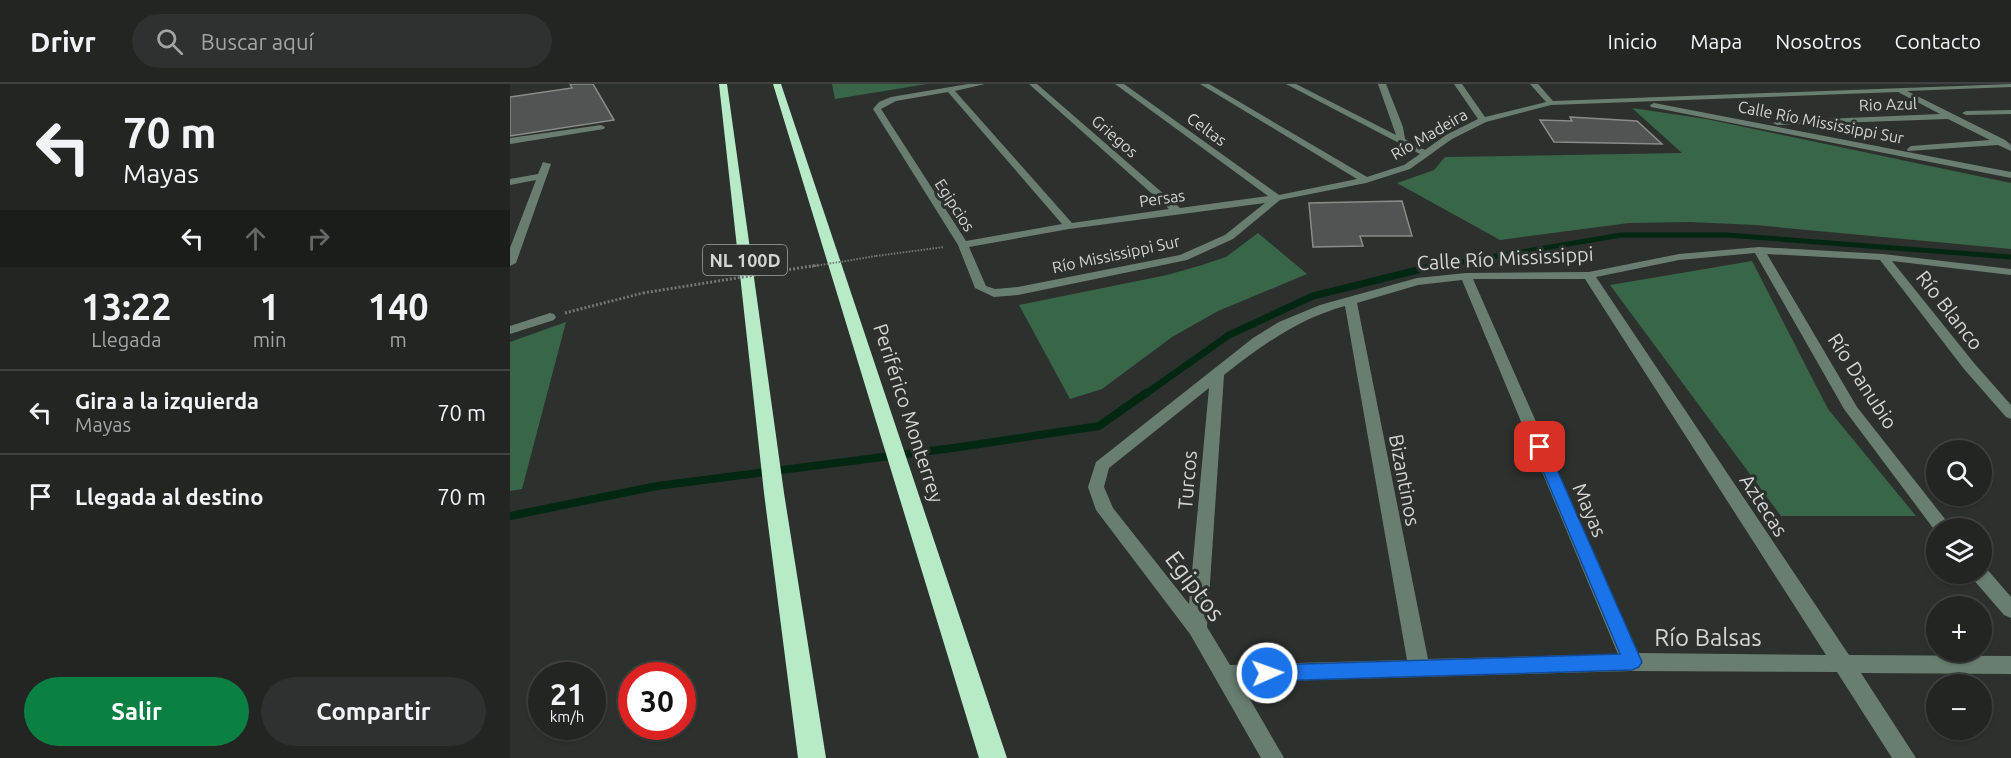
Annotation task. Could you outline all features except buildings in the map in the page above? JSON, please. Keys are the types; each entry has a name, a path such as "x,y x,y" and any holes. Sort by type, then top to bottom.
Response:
{"highway":[{"name":"NL 100D","path":"723,84 774,493 812,758"},
{"name":"Periférico Monterrey","path":"777,84 993,758"}],"street":[{"path":"950,89 981,84"},
{"name":"Griegos","path":"1033,84 1177,210"},
{"name":"Celtas","path":"1119,84 1277,198"},
{"path":"1204,84 1366,180"},
{"path":"1290,84 1427,154"},
{"path":"1308,84 1310,94"},
{"path":"1382,84 1399,127 1401,141"},
{"path":"1458,84 1483,120"},
{"path":"1534,84 1551,104"},
{"path":"1893,85 1912,89 1984,123"},
{"path":"1893,85 2011,148"},
{"name":"Río Madeira","path":"1366,180 1407,167 1449,137 1483,120 1551,104 1893,85"},
{"path":"1912,89 2011,85"},
{"path":"950,89 1069,226"},
{"name":"Egipcios","path":"950,89 894,99 877,109 963,245 981,288 994,292 1018,291"},
{"name":"Calle Río Mississippi Sur","path":"1624,100 2011,175"},
{"path":"1966,113 2011,112"},
{"name":"Rio Azul","path":"1754,124 1953,116"},
{"path":"510,141 601,127"},
{"path":"2002,132 2011,137"},
{"path":"1890,151 2002,142"},
{"path":"510,263 546,164"},
{"path":"510,182 541,176"},
{"name":"Persas","path":"963,245 1069,226 1277,198 1366,180"},
{"name":"Río Mississippi Sur","path":"1018,291 1183,258 1229,237 1277,198"},
{"name":"Calle Río Mississippi","path":"1121,451 1217,372 1258,341 1284,325 1350,299 1406,284 1466,276 1589,275 1679,257 1759,250 1883,257 2011,272"},
{"name":"Río Danubio","path":"1759,250 1851,409 1935,518"},
{"name":"Río Blanco","path":"1883,257 2011,414"},
{"name":"Aztecas","path":"1589,275 1905,758"},
{"name":"Mayas","path":"1466,276 1632,662"},
{"name":"Bizantinos","path":"1350,299 1419,668"},
{"path":"510,330 550,317"},
{"name":"Turcos","path":"1197,628 1217,372"},
{"name":"Egiptos","path":"1121,451 1102,466 1096,487 1099,499 1105,510 1197,628 1273,758"},
{"path":"1988,584 2011,610"},
{"name":"Río Balsas","path":"1224,674 1632,662 2011,665"}],"path":[{"path":"550,317 643,293 876,256 963,245"}],"green space":[{"path":"832,84 927,84 835,99"},
{"path":"1632,108 1706,119 2011,183 2011,249 1755,225 1691,222 1629,223 1500,240 1397,183 1434,170 1445,157 1682,153"},
{"path":"1258,233 1307,274 1218,311 1172,337 1102,389 1070,399 1019,305 1167,275 1202,265 1226,257"},
{"path":"1752,261 1828,409 1916,516 1781,516 1610,285"},
{"path":"566,322 522,489 510,491 510,342"}],"waterway":[{"path":"1432,267 1621,235 1727,235 2011,257"},
{"path":"1144,395 1229,335 1313,296 1438,265"},
{"path":"510,516 657,486 953,448 1099,426 1146,393"}],"route":[{"path":"1267,673 1632,662 1540,447"}]}
